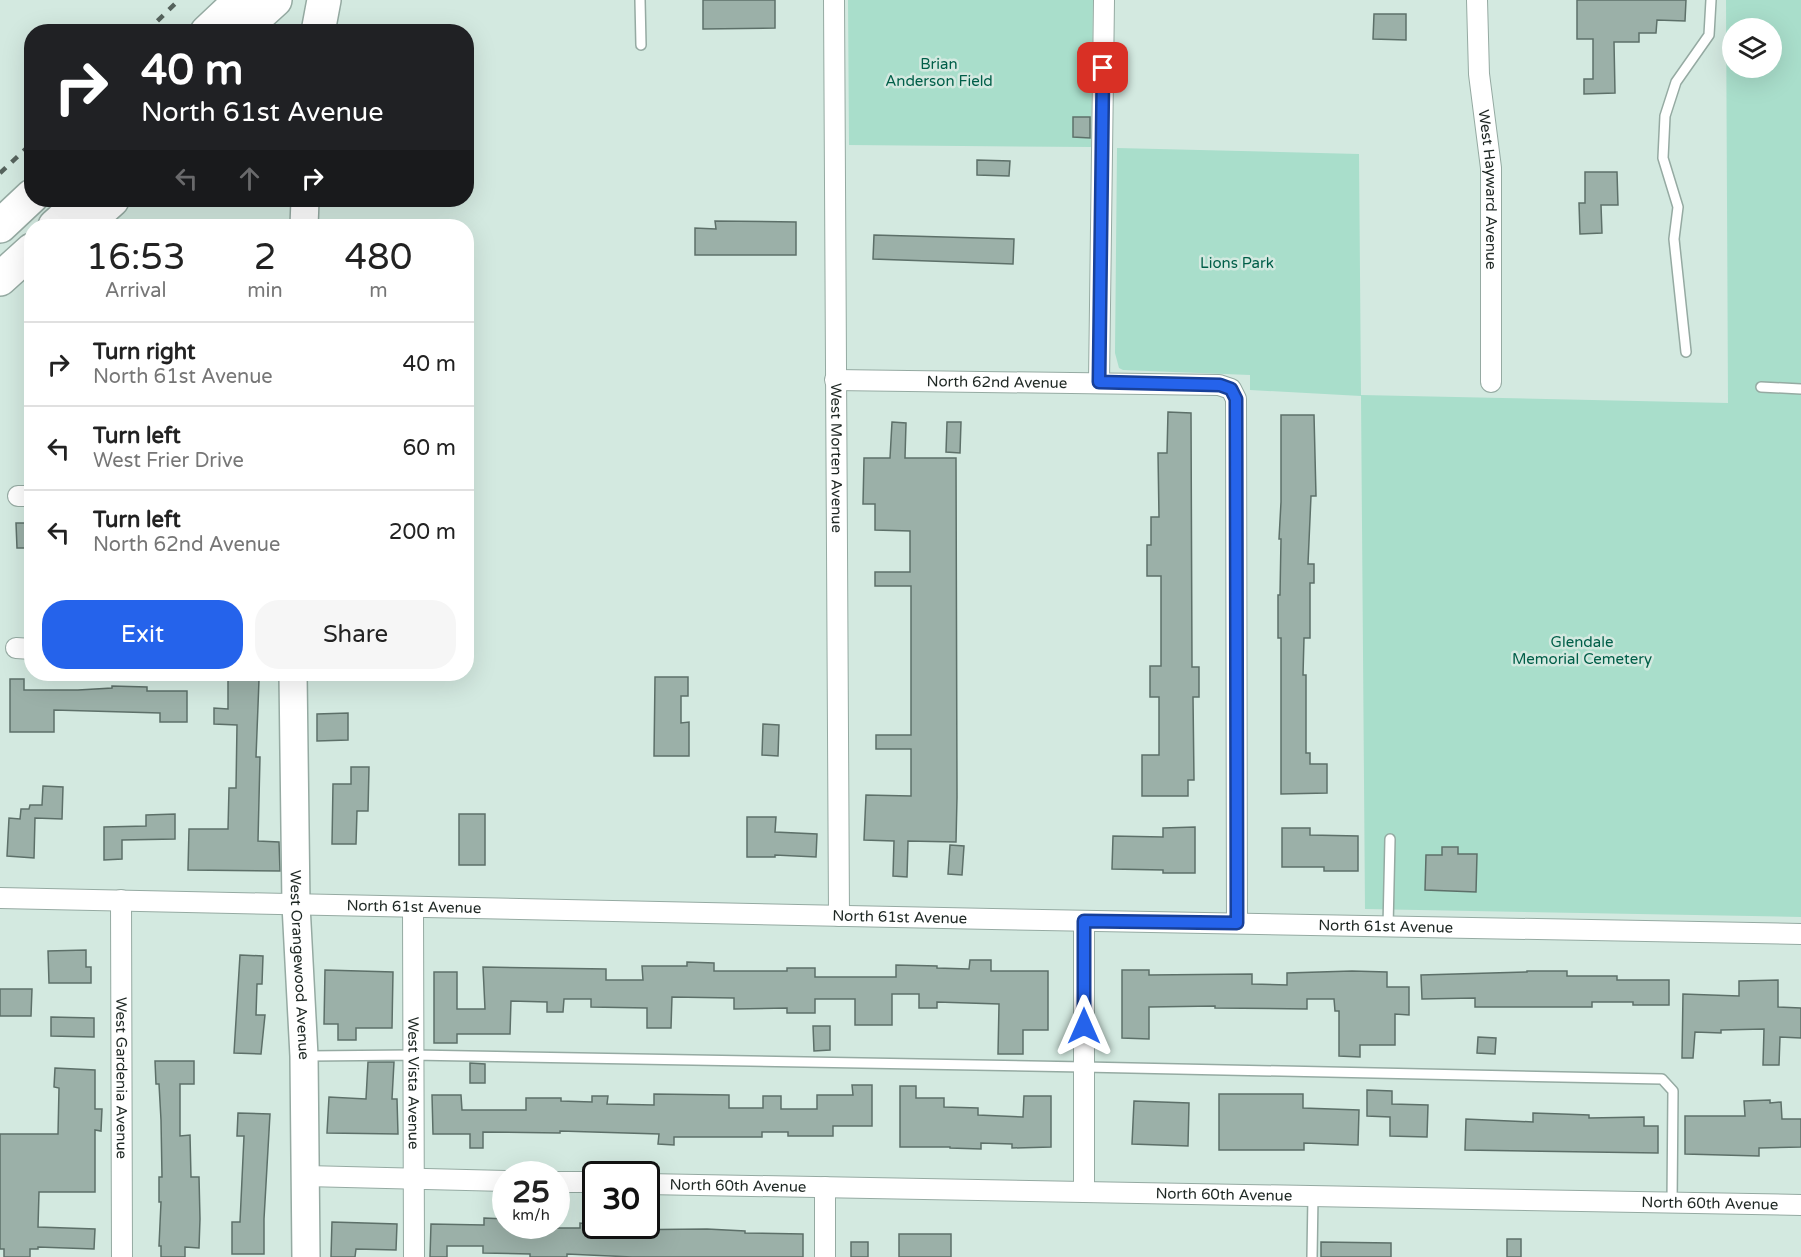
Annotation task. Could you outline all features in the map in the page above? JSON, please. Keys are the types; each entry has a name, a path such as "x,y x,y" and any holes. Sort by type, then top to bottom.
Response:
{"highway":[{"path":"216,24 241,0"},
{"path":"249,24 275,0"},
{"path":"270,24 295,0"},
{"path":"320,24 324,0"},
{"path":"0,226 24,204"},
{"path":"64,219 76,207"},
{"path":"91,219 104,207"},
{"path":"0,279 24,257"}],"street":[{"name":"West Morten Avenue","path":"834,0 839,916"},
{"path":"1099,382 1104,0"},
{"name":"West Hayward Avenue","path":"1477,0 1479,74 1491,168 1491,381"},
{"name":"North 62nd Avenue","path":"835,380 1099,382 1220,385 1231,389 1236,399 1237,923"},
{"name":"West Orangewood Avenue","path":"293,681 296,905 304,1056 306,1257"},
{"name":"North 61st Avenue","path":"0,898 1801,934"},
{"name":"West Gardenia Avenue","path":"121,900 122,1257"},
{"name":"West Vista Avenue","path":"413,907 414,1257"},
{"path":"1084,921 1084,1192"},
{"path":"306,1176 492,1181"},
{"name":"North 60th Avenue","path":"660,1184 825,1187 982,1196 1084,1192 1801,1205"},
{"path":"825,1187 825,1257"}],"lane":[{"path":"640,0 641,45"},
{"path":"1686,352 1674,239 1678,207 1663,158 1665,116 1676,82 1709,35 1711,0"},
{"path":"1761,387 1801,389"},
{"path":"1388,927 1390,839"},
{"path":"304,1056 413,1055 1662,1079 1673,1091 1672,1203"},
{"path":"1312,1257 1313,1196"}],"green space":[{"name":"Brian Anderson Field","path":"848,0 1093,0 1091,147 849,145"},
{"name":"Glendale Memorial Cemetery","path":"1726,0 1801,0 1801,917 1365,909 1361,396 1250,390 1250,375 1119,368 1115,353 1117,148 1359,154 1361,395 1728,403 1726,78 1782,78 1782,18 1726,18"}],"building":[{"path":"703,0 775,0 775,28 703,29"},
{"path":"1577,0 1686,0 1685,21 1657,20 1656,33 1639,33 1639,42 1614,42 1615,93 1584,94 1584,79 1593,79 1593,39 1577,39"},
{"path":"1374,14 1406,14 1406,40 1373,39"},
{"path":"1073,117 1090,117 1090,138 1073,137"},
{"path":"977,160 1010,161 1009,176 977,175"},
{"path":"1585,172 1617,172 1618,205 1601,205 1602,233 1580,234 1579,203 1585,203"},
{"path":"715,221 796,222 796,255 695,255 695,228 716,229"},
{"path":"874,235 1014,239 1013,264 873,259"},
{"path":"1168,412 1191,413 1192,667 1199,667 1199,697 1193,697 1194,780 1188,780 1188,796 1142,796 1142,755 1159,755 1159,697 1150,697 1150,666 1161,666 1161,576 1147,576 1147,545 1151,545 1151,517 1159,517 1158,453 1167,453"},
{"path":"1281,415 1314,415 1316,496 1311,496 1308,564 1314,564 1314,583 1310,583 1310,638 1304,638 1303,675 1306,675 1306,753 1310,753 1310,764 1327,764 1327,793 1281,794 1281,638 1278,638 1278,595 1280,595 1281,539 1279,539"},
{"path":"892,422 906,423 905,458 956,458 956,842 908,841 907,877 893,876 894,841 864,840 866,795 911,796 911,749 876,749 876,735 911,735 911,586 875,586 875,572 910,572 910,531 875,530 875,504 863,504 864,458 890,458"},
{"path":"947,422 961,422 960,453 946,452"},
{"path":"16,523 24,523 24,548 17,548"},
{"path":"655,677 688,677 688,696 681,696 681,723 689,722 689,756 654,756"},
{"path":"10,679 24,679 24,690 78,690 112,688 112,686 147,687 147,691 187,691 187,722 160,722 160,713 54,710 54,732 10,732"},
{"path":"228,681 259,681 256,757 260,757 258,841 279,842 280,871 188,870 189,829 228,829 229,788 236,788 237,725 214,724 214,708 228,709"},
{"path":"348,713 348,740 317,741 317,714"},
{"path":"763,724 779,725 778,756 762,755"},
{"path":"351,767 369,767 368,811 357,811 356,844 332,844 333,784 351,784"},
{"path":"43,786 63,787 62,819 35,818 34,858 7,856 9,818 20,819 21,809 29,809 30,805 42,805"},
{"path":"175,814 175,839 122,840 122,859 104,860 104,827 146,826 146,815"},
{"path":"459,814 485,814 485,865 459,865"},
{"path":"747,817 776,817 775,832 817,834 816,857 775,855 775,857 747,857"},
{"path":"1195,827 1195,873 1112,869 1113,836 1163,837 1163,828"},
{"path":"1282,828 1310,828 1310,835 1358,836 1358,871 1324,871 1324,867 1282,867"},
{"path":"950,845 964,846 962,875 948,874"},
{"path":"1442,847 1458,847 1458,854 1477,854 1476,892 1425,890 1426,855 1442,855"},
{"path":"86,950 86,967 91,967 91,983 49,983 48,951"},
{"path":"240,955 263,956 262,984 257,984 256,1015 265,1015 261,1054 234,1053"},
{"path":"970,960 991,960 991,971 1048,971 1048,1030 1023,1030 1023,1054 998,1054 999,1004 937,1002 937,1008 919,1008 919,994 892,994 892,1025 855,1025 855,999 815,999 815,1013 787,1013 787,1008 734,1009 734,998 672,997 671,1028 647,1028 647,1008 591,1007 591,999 564,999 563,1012 547,1012 547,1002 511,1001 510,1034 457,1034 457,1043 434,1043 434,972 457,972 457,1009 485,1009 483,967 606,969 606,980 643,980 642,966 687,966 687,962 714,963 714,971 787,971 787,968 815,968 815,977 896,977 896,965 969,969"},
{"path":"325,970 393,972 392,1028 356,1028 356,1040 338,1040 338,1024 324,1024"},
{"path":"1122,970 1149,970 1149,975 1252,974 1252,984 1287,985 1287,973 1387,972 1387,987 1409,987 1409,1015 1395,1014 1395,1045 1360,1045 1360,1057 1339,1056 1339,1011 1335,1011 1334,999 1307,999 1307,1009 1215,1008 1215,1006 1149,1007 1149,1039 1122,1038"},
{"path":"1567,971 1567,976 1617,976 1617,980 1669,980 1669,1005 1592,1002 1592,1007 1475,1007 1475,998 1422,999 1421,975"},
{"path":"1778,980 1778,1007 1801,1008 1801,1038 1780,1037 1779,1065 1763,1065 1764,1029 1721,1030 1721,1033 1695,1032 1693,1058 1682,1058 1683,994 1739,996 1739,981"},
{"path":"0,989 32,989 31,1016 0,1016"},
{"path":"51,1017 94,1018 94,1037 51,1036"},
{"path":"813,1026 830,1026 830,1050 814,1051"},
{"path":"1478,1037 1496,1038 1495,1054 1477,1053"},
{"path":"155,1061 194,1061 194,1084 180,1084 180,1136 190,1135 191,1177 199,1177 199,1248 185,1247 185,1257 161,1257 161,1246 159,1246 161,1202 159,1202 159,1177 162,1177 161,1120"},
{"path":"368,1062 394,1062 392,1099 397,1099 398,1134 327,1133 329,1097 366,1099"},
{"path":"470,1063 485,1064 485,1083 470,1083"},
{"path":"55,1068 95,1070 95,1109 102,1109 101,1131 95,1130 95,1192 39,1192 38,1227 95,1229 94,1249 38,1247 38,1249 30,1249 30,1257 4,1257 4,1249 0,1249 0,1134 58,1134 59,1088 54,1087"},
{"path":"852,1085 872,1085 872,1126 833,1126 833,1136 788,1136 788,1132 762,1132 762,1137 674,1137 674,1145 658,1144 659,1134 560,1131 560,1133 483,1132 483,1148 470,1148 470,1134 433,1134 432,1095 461,1095 462,1110 526,1110 526,1098 561,1098 561,1101 592,1102 592,1096 608,1096 607,1104 654,1105 654,1094 729,1095 729,1108 763,1108 763,1096 781,1096 781,1109 817,1109 817,1095 853,1095"},
{"path":"900,1086 916,1086 916,1098 944,1098 944,1107 978,1108 978,1115 1023,1117 1024,1096 1051,1096 1051,1147 1012,1148 1012,1144 981,1143 981,1149 900,1147"},
{"path":"1367,1090 1392,1091 1392,1104 1428,1105 1427,1137 1390,1136 1390,1117 1367,1116"},
{"path":"1219,1094 1303,1094 1303,1108 1359,1110 1358,1145 1304,1143 1304,1150 1219,1150"},
{"path":"1770,1100 1770,1103 1781,1102 1782,1119 1801,1119 1801,1147 1759,1148 1759,1156 1685,1154 1685,1116 1745,1116 1744,1101"},
{"path":"1134,1101 1189,1103 1188,1146 1132,1144"},
{"path":"238,1113 270,1114 264,1254 232,1254 232,1222 240,1222 244,1136 237,1136"},
{"path":"1533,1113 1589,1115 1589,1118 1644,1117 1644,1126 1658,1126 1658,1153 1465,1150 1466,1119 1533,1122"},
{"path":"484,1218 492,1218 492,1239 570,1239 570,1228 580,1228 580,1223 582,1223 582,1239 660,1239 660,1229 707,1229 745,1231 745,1233 803,1234 803,1257 632,1257 567,1254 567,1257 530,1257 530,1254 483,1253 483,1246 447,1246 447,1257 430,1257 431,1224 484,1225"},
{"path":"332,1222 397,1224 396,1250 356,1249 355,1257 331,1257"},
{"path":"899,1234 951,1234 951,1257 899,1257"},
{"path":"1507,1239 1521,1239 1521,1257 1507,1257"},
{"path":"851,1242 868,1242 868,1257 851,1257"},
{"path":"1321,1242 1391,1243 1391,1257 1321,1257"}],"railway":[{"path":"154,24 179,0"},
{"path":"0,173 24,150"}],"route":[{"path":"1084,1026 1084,921 1237,923 1236,399 1231,389 1220,385 1099,382 1103,68"}],"park label":[{"name":"Lions Park","path":"1237,263"}]}
